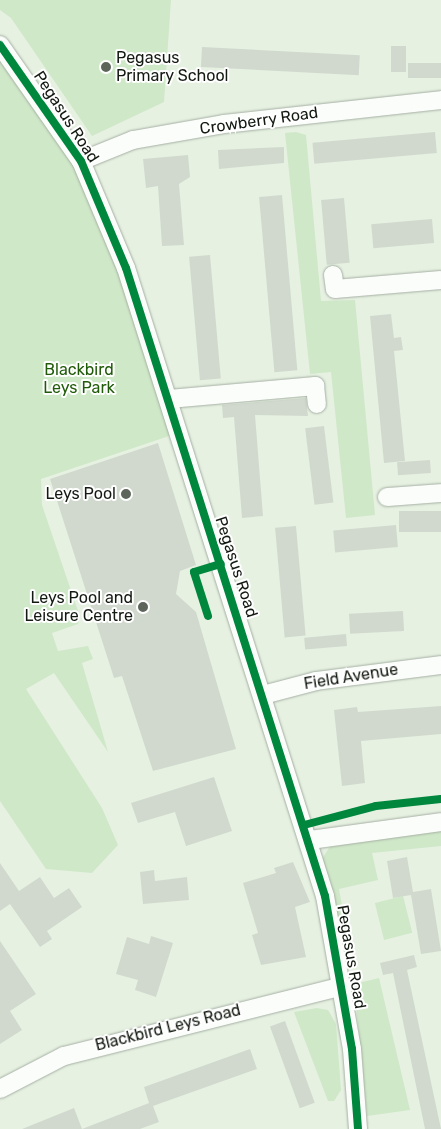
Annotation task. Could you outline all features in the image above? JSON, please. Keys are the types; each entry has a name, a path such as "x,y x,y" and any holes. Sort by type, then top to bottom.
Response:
{"street":[{"name":"Pegasus Road","path":"0,46 81,161 112,226 169,398 310,840 343,986 358,1129"},
{"name":"Crowberry Road","path":"81,161 133,140 189,130 441,100"},
{"path":"333,275 335,290 441,280"},
{"path":"169,398 315,386 317,404"},
{"path":"388,497 441,493"},
{"name":"Field Avenue","path":"263,695 316,681 441,665"},
{"path":"310,840 441,822"},
{"name":"Blackbird Leys Road","path":"0,1089 64,1056 343,986"}],"green space":[{"name":"Pegasus Primary School","path":"0,0 171,0 164,102 92,136 11,18 0,10"},
{"name":"Blackbird Leys Park","path":"0,45 81,161 169,398 169,436 41,479 42,505 80,617 78,624 52,633 58,651 88,646 93,659 82,663 108,752 54,673 26,689 102,808 118,845 92,873 46,869 0,801"},
{"path":"296,132 306,135 321,301 355,300 375,515 346,518 331,372 310,374 285,133"},
{"path":"441,829 441,846 372,853 378,880 339,889 349,945 342,946 322,859 332,843"},
{"path":"403,896 412,933 384,940 375,903"},
{"path":"379,978 410,1110 367,1116 354,984"},
{"path":"317,1008 328,1010 336,1024 341,1090 334,1101 328,1101 294,1012"}],"building":[{"path":"391,46 406,46 406,72 391,72"},
{"path":"202,47 360,55 359,75 201,67"},
{"path":"408,63 441,63 441,78 408,78"},
{"path":"435,132 437,153 314,164 312,143"},
{"path":"284,147 284,163 219,169 218,150"},
{"path":"188,155 190,177 179,184 184,245 162,246 158,186 146,188 143,159"},
{"path":"282,195 297,370 274,372 259,197"},
{"path":"344,198 350,263 327,265 321,200"},
{"path":"432,219 434,243 373,248 371,224"},
{"path":"210,255 221,379 200,380 189,257"},
{"path":"391,314 394,338 401,337 403,350 394,351 405,461 384,463 370,316"},
{"path":"306,398 308,416 255,415 263,516 242,518 234,417 223,418 222,405"},
{"path":"324,426 333,502 315,505 305,428"},
{"name":"Leys Pool and Leisure Centre","path":"158,443 196,565 180,571 176,594 196,612 236,749 153,771 122,676 114,678 50,479"},
{"path":"430,460 431,473 398,475 397,462"},
{"path":"399,511 441,511 441,532 399,532"},
{"path":"396,525 398,547 335,552 333,530"},
{"path":"296,526 306,636 285,637 275,528"},
{"path":"403,611 404,631 350,634 349,614"},
{"path":"346,634 347,646 305,650 304,638"},
{"path":"441,706 441,734 361,741 365,783 342,786 334,710 357,707 358,712"},
{"path":"214,777 232,831 186,846 175,812 138,823 131,803"},
{"path":"407,857 413,892 431,889 441,951 421,954 411,895 393,898 387,861"},
{"path":"293,862 310,902 295,907 306,957 261,965 252,935 258,933 243,883 276,873 274,868"},
{"path":"0,863 19,891 40,877 54,898 69,888 82,907 47,931 52,939 40,947 10,904 0,911"},
{"path":"154,870 155,881 187,877 189,900 143,904 140,872"},
{"path":"151,936 173,943 156,997 135,990 138,980 116,974 127,937 149,944"},
{"path":"0,941 36,994 10,1011 22,1030 0,1044"},
{"path":"414,955 417,967 407,970 441,1129 425,1129 393,973 383,975 380,963"},
{"path":"285,1021 315,1103 300,1108 270,1026"},
{"path":"250,1049 257,1069 153,1106 159,1122 140,1129 82,1129 149,1103 144,1087"},
{"path":"74,1108 82,1129 22,1129"}],"cycle path":[{"path":"0,45 81,161 126,268 325,896 352,1049 358,1129"},
{"path":"208,616 194,572 221,564"},
{"path":"304,825 376,806 441,799"}],"place":[{"name":"Pegasus Primary School","path":"106,67"},
{"name":"Leys Pool","path":"126,494"},
{"name":"Leys Pool and Leisure Centre","path":"143,607"}]}
